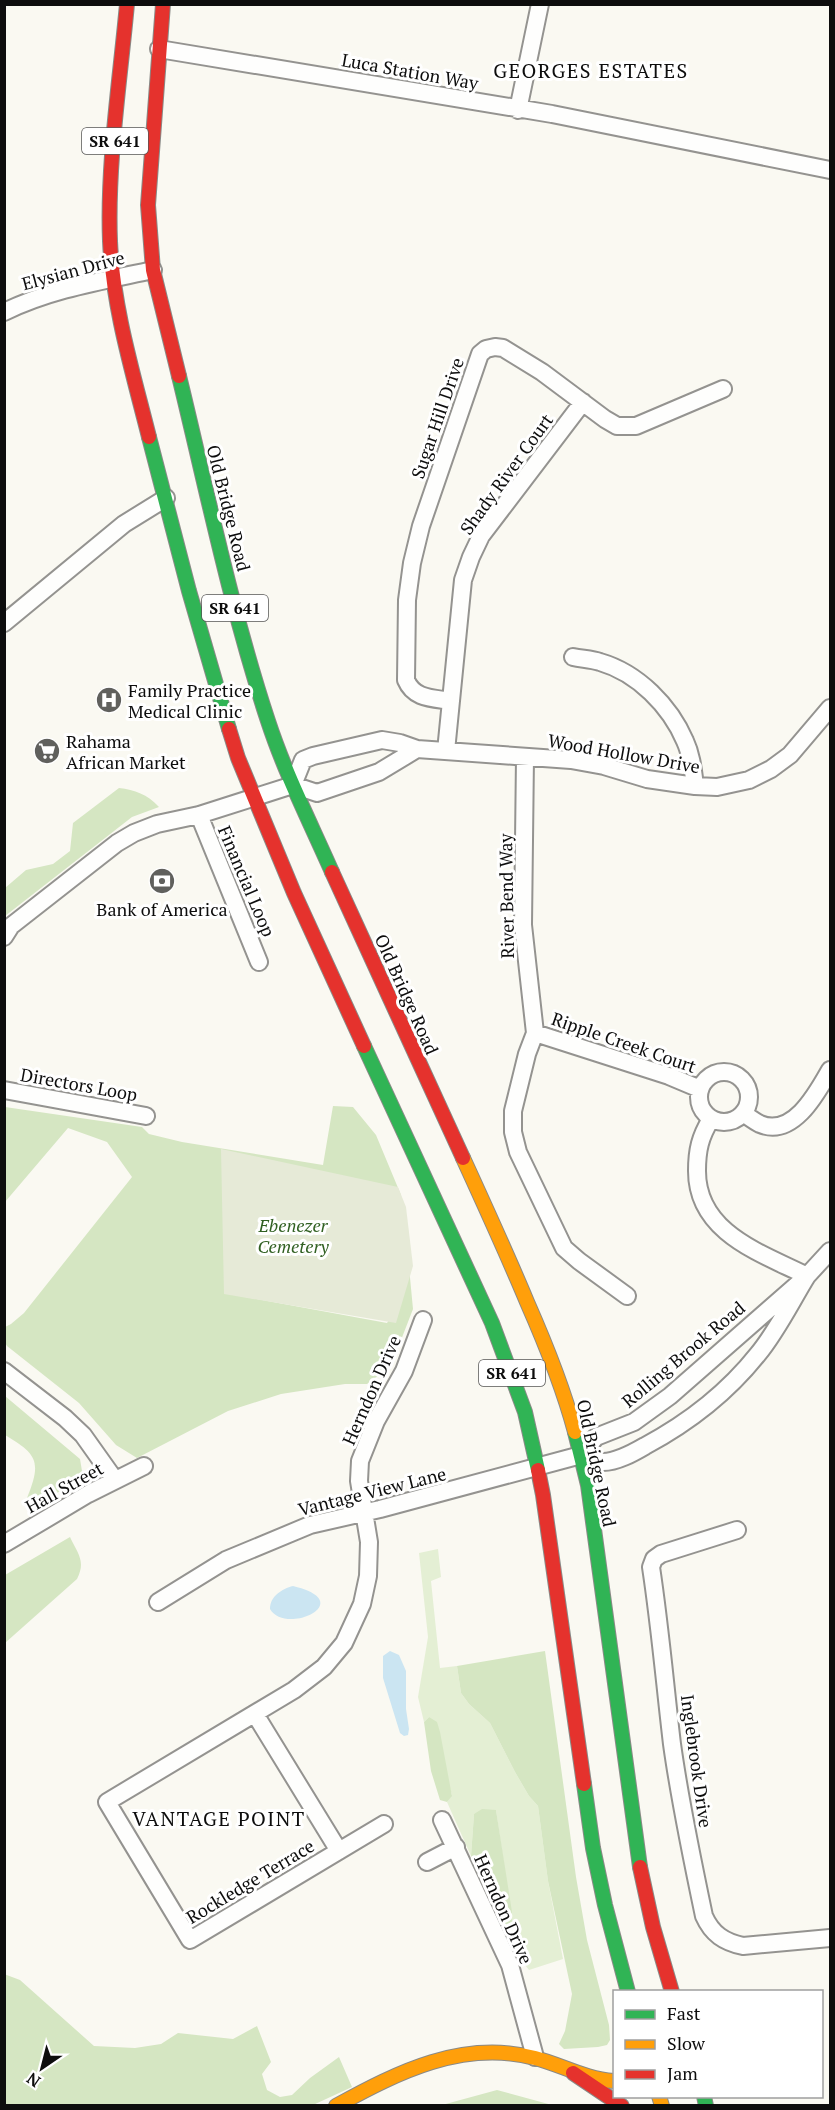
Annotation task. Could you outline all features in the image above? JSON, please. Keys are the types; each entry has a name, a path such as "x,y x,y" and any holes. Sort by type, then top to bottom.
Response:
{"main road":[{"name":"SR 641","path":"127,4 110,189 110,242 119,320 214,682 238,758 299,903 492,1323 525,1412 538,1465 594,1848 605,1905 627,1990"},
{"name":"Old Bridge Road","path":"163,4 148,205 153,270 249,662 269,724 293,785 498,1233 551,1357 567,1401 588,1485 639,1861 653,1927 671,1990"},
{"path":"336,2106 369,2087 430,2061 478,2051 535,2057 573,2073 613,2080"},
{"path":"573,2073 622,2106"}],"street":[{"path":"518,110 540,4"},
{"name":"Luca Station Way","path":"159,49 552,114 831,170"},
{"name":"Elysian Drive","path":"4,312 58,290 153,270"},
{"name":"Sugar Hill Drive","path":"451,701 421,696 409,688 406,680 407,600 420,526 480,354 495,346 503,348 542,372 617,426 629,427 723,389"},
{"name":"Shady River Court","path":"446,751 463,580 471,557 481,536 583,402"},
{"path":"4,623 124,524 166,498"},
{"path":"573,657 599,662 620,670 640,683 658,700 676,723 686,743 693,764 695,786"},
{"name":"Wood Hollow Drive","path":"293,785 303,760 382,740 417,749 571,760 604,766 647,779 695,786 731,785 749,780 771,769 790,755 831,708"},
{"path":"4,937 11,926 117,843 134,833 157,824 199,815 293,785 317,793 379,772 417,749"},
{"name":"River Bend Way","path":"525,757 523,925 535,1033"},
{"name":"Financial Loop","path":"199,815 259,962"},
{"path":"535,1033 527,1054 513,1111 513,1132 518,1152 564,1248 627,1296"},
{"name":"Ripple Creek Court","path":"535,1033 669,1076 700,1089"},
{"path":"743,1113 762,1125 778,1126 790,1122 801,1112 831,1070"},
{"path":"715,1073 736,1074 747,1085 749,1092 748,1107 743,1113 738,1118 724,1122 711,1119 700,1106 700,1089 703,1082 715,1073"},
{"name":"Directors Loop","path":"4,1090 146,1116"},
{"path":"711,1119 701,1135 697,1160 698,1186 707,1210 718,1226 733,1238 807,1276"},
{"name":"Rolling Brook Road","path":"581,1455 596,1437 634,1422 654,1408 807,1276 831,1251"},
{"name":"Rolling Brook Road","path":"538,1465 581,1455 601,1462 620,1458 670,1432 698,1413 729,1386 759,1353 807,1276"},
{"name":"Herndon Drive","path":"366,1513 359,1481 360,1461 376,1422 404,1371 423,1320"},
{"path":"4,1371 83,1435 115,1480"},
{"name":"Vantage View Lane","path":"158,1602 226,1560 319,1522 366,1513 538,1465"},
{"name":"Hall Street","path":"4,1544 88,1494 144,1466"},
{"name":"Rockledge Terrace","path":"366,1513 369,1550 367,1584 357,1616 344,1642 331,1660 315,1675 255,1714 107,1802 190,1940 384,1824"},
{"name":"Inglebrook Drive","path":"736,1530 661,1554 654,1558 651,1567 661,1632 672,1745 688,1842 704,1916 717,1935 730,1943 743,1946 831,1938"},
{"name":"Rockledge Terrace","path":"255,1714 339,1851"},
{"name":"Herndon Drive","path":"442,1821 510,1965 535,2057"},
{"name":"Herndon Drive","path":"427,1862 456,1847"}],"green space":[{"path":"119,788 140,793 159,807 132,817 5,916 5,888 26,870 53,864 70,851 73,823"},
{"path":"333,1106 353,1107 376,1135 401,1195 399,1217 230,1257 224,1293 387,1323 400,1304 409,1267 413,1309 391,1366 367,1384 345,1384 281,1394 228,1411 137,1458 116,1445 79,1403 7,1346 4,1341 5,1327 24,1313 132,1177 107,1142 68,1128 5,1202 5,1107 142,1127 149,1134 182,1142 323,1165"},
{"name":"Ebenezer Cemetery","path":"221,1149 398,1187 406,1207 413,1266 396,1323 224,1294"},
{"path":"5,1396 80,1459 83,1477 31,1509 27,1498 34,1475 34,1460 24,1448 5,1435"},
{"path":"70,1537 81,1562 77,1579 5,1643 5,1575"},
{"path":"438,1549 441,1577 431,1581 440,1668 457,1666 461,1693 469,1704 490,1723 515,1772 529,1796 538,1806 548,1881 563,1959 529,1970 507,1942 498,1925 512,1921 496,1810 474,1814 471,1856 447,1802 452,1795 429,1717 424,1722 418,1697 428,1637 419,1553"},
{"path":"545,1651 576,1877 587,1940 609,2025 610,2040 607,2045 598,2047 564,2049 559,2044 565,2031 572,1994 548,1881 538,1806 529,1796 515,1772 490,1723 469,1704 461,1693 457,1666"},
{"path":"429,1717 437,1722 440,1732 452,1796 447,1802 440,1800 431,1771 424,1722"},
{"path":"482,1809 496,1810 512,1912 509,1928 498,1925 471,1856 474,1814"},
{"path":"4,1974 20,1980 94,2046 135,2048 161,2044 178,2033 233,2039 257,2026 271,2062 262,2074 267,2090 280,2097 292,2095 310,2078 339,2057 352,2087 313,2105 5,2105"},
{"path":"497,2090 552,2105 442,2105"}],"water":[{"path":"293,1586 312,1593 320,1600 319,1607 312,1614 289,1619 278,1616 270,1609 274,1597"},
{"path":"390,1651 399,1655 406,1671 406,1709 409,1729 408,1735 404,1736 400,1733 383,1678 383,1656"}],"traffic: fast":[{"path":"179,376 220,550 255,679 282,760 332,872"},
{"path":"149,437 189,591 229,729"},
{"path":"364,1046 492,1323 525,1412 538,1470"},
{"path":"575,1432 588,1485 640,1867"},
{"path":"584,1784 593,1848 605,1905 627,1990"},
{"path":"704,2098 706,2106"}],"traffic: slow":[{"path":"463,1158 541,1334 560,1382 575,1432"},
{"path":"336,2106 407,2071 432,2062 482,2053 508,2053 535,2058 583,2075 613,2081"},
{"path":"660,2098 662,2106"}],"traffic: jam":[{"path":"127,4 112,152 110,241 119,316 149,437"},
{"path":"163,4 148,205 153,270 179,376"},
{"path":"229,729 238,758 294,893 364,1046"},
{"path":"332,872 463,1158"},
{"path":"538,1470 584,1784"},
{"path":"640,1867 653,1927 671,1990"},
{"path":"573,2073 622,2106"}],"place":[{"name":"Family Practice Medical Clinic","path":"109,700"},
{"name":"Rahama African Market","path":"47,751"},
{"name":"Bank of America","path":"162,881"}],"district":[{"name":"GEORGES ESTATES","path":"591,70"},
{"name":"VANTAGE POINT","path":"219,1818"}]}
